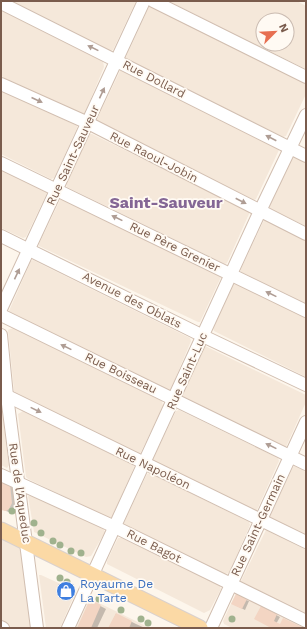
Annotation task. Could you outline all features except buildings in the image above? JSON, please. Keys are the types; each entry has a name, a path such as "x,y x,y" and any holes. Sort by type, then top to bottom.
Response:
{"main road":[{"path":"1,530 200,628"}],"street":[{"name":"Rue Saint-Sauveur","path":"1,309 144,1"},
{"path":"153,1 306,77"},
{"name":"Rue Dollard","path":"1,3 306,156"},
{"name":"Rue Raoul-Jobin","path":"1,84 88,123 306,234"},
{"name":"Rue Saint-Luc","path":"68,628 232,275 260,211 306,115"},
{"name":"Rue Père Grenier","path":"1,163 306,311"},
{"name":"Avenue des Oblats","path":"1,236 306,385"},
{"name":"Rue Boisseau","path":"1,315 306,464"},
{"name":"Rue de l'Aqueduc","path":"1,335 4,395 19,484 37,628"},
{"name":"Rue Napoléon","path":"4,395 306,542"},
{"name":"Rue Saint-Germain","path":"211,628 306,422"},
{"name":"Rue Bagot","path":"1,475 115,527 306,621"}],"shaded area":[{"path":"10,1 136,1 113,50 110,51"},
{"path":"168,1 297,1 306,6 306,69 272,52 295,52 295,12 255,12 255,44"},
{"path":"152,6 306,83 306,94 286,136 283,137 126,59 149,7"},
{"path":"1,10 103,61 104,67 84,115 81,116 1,76"},
{"path":"123,70 278,148 279,150 256,199 254,200 97,123 96,121 120,71"},
{"path":"1,88 77,126 54,178 51,179 1,154"},
{"path":"90,134 249,211 227,263 225,264 67,187 66,184"},
{"path":"293,156 306,161 306,226 270,209 269,206"},
{"path":"1,168 46,190 47,193 26,237 23,238 1,228"},
{"path":"64,199 220,275 221,277 200,322 39,246 60,200"},
{"path":"264,220 306,239 306,304 241,272 241,269"},
{"path":"33,260 190,338 191,341 170,391 9,313 31,261"},
{"path":"236,282 306,317 306,377 214,331 213,328 234,283"},
{"path":"13,328 162,401 163,406 140,454 137,455 16,395 14,391 8,330"},
{"path":"205,346 306,395 306,402 286,447 284,448 183,399 182,396"},
{"path":"1,402 9,465 7,468 1,465"},
{"path":"179,410 278,458 279,461 257,510 255,511 154,462 153,459 176,411"},
{"path":"23,411 133,465 134,467 112,517 109,518 26,477 18,414"},
{"path":"294,466 306,472 306,537 269,518"},
{"path":"150,473 249,522 250,525 229,573 225,574 125,526 124,523 147,474"},
{"path":"32,495 103,528 105,532 91,556 86,557 34,532 28,496"},
{"path":"1,530 27,542 37,628 1,628"},
{"path":"266,530 306,550 306,615 241,582"},
{"path":"118,538 122,538 219,584 221,589 210,610 204,613 107,564"},
{"path":"39,575 76,591 60,628 46,628"},
{"path":"236,593 306,628 232,628 224,624 223,621"},
{"path":"91,599 150,628 76,628 89,600"}],"place":[{"name":"Royaume De La Tarte","path":"66,591"}],"district":[{"name":"Saint-Sauveur","path":"166,202"}]}
